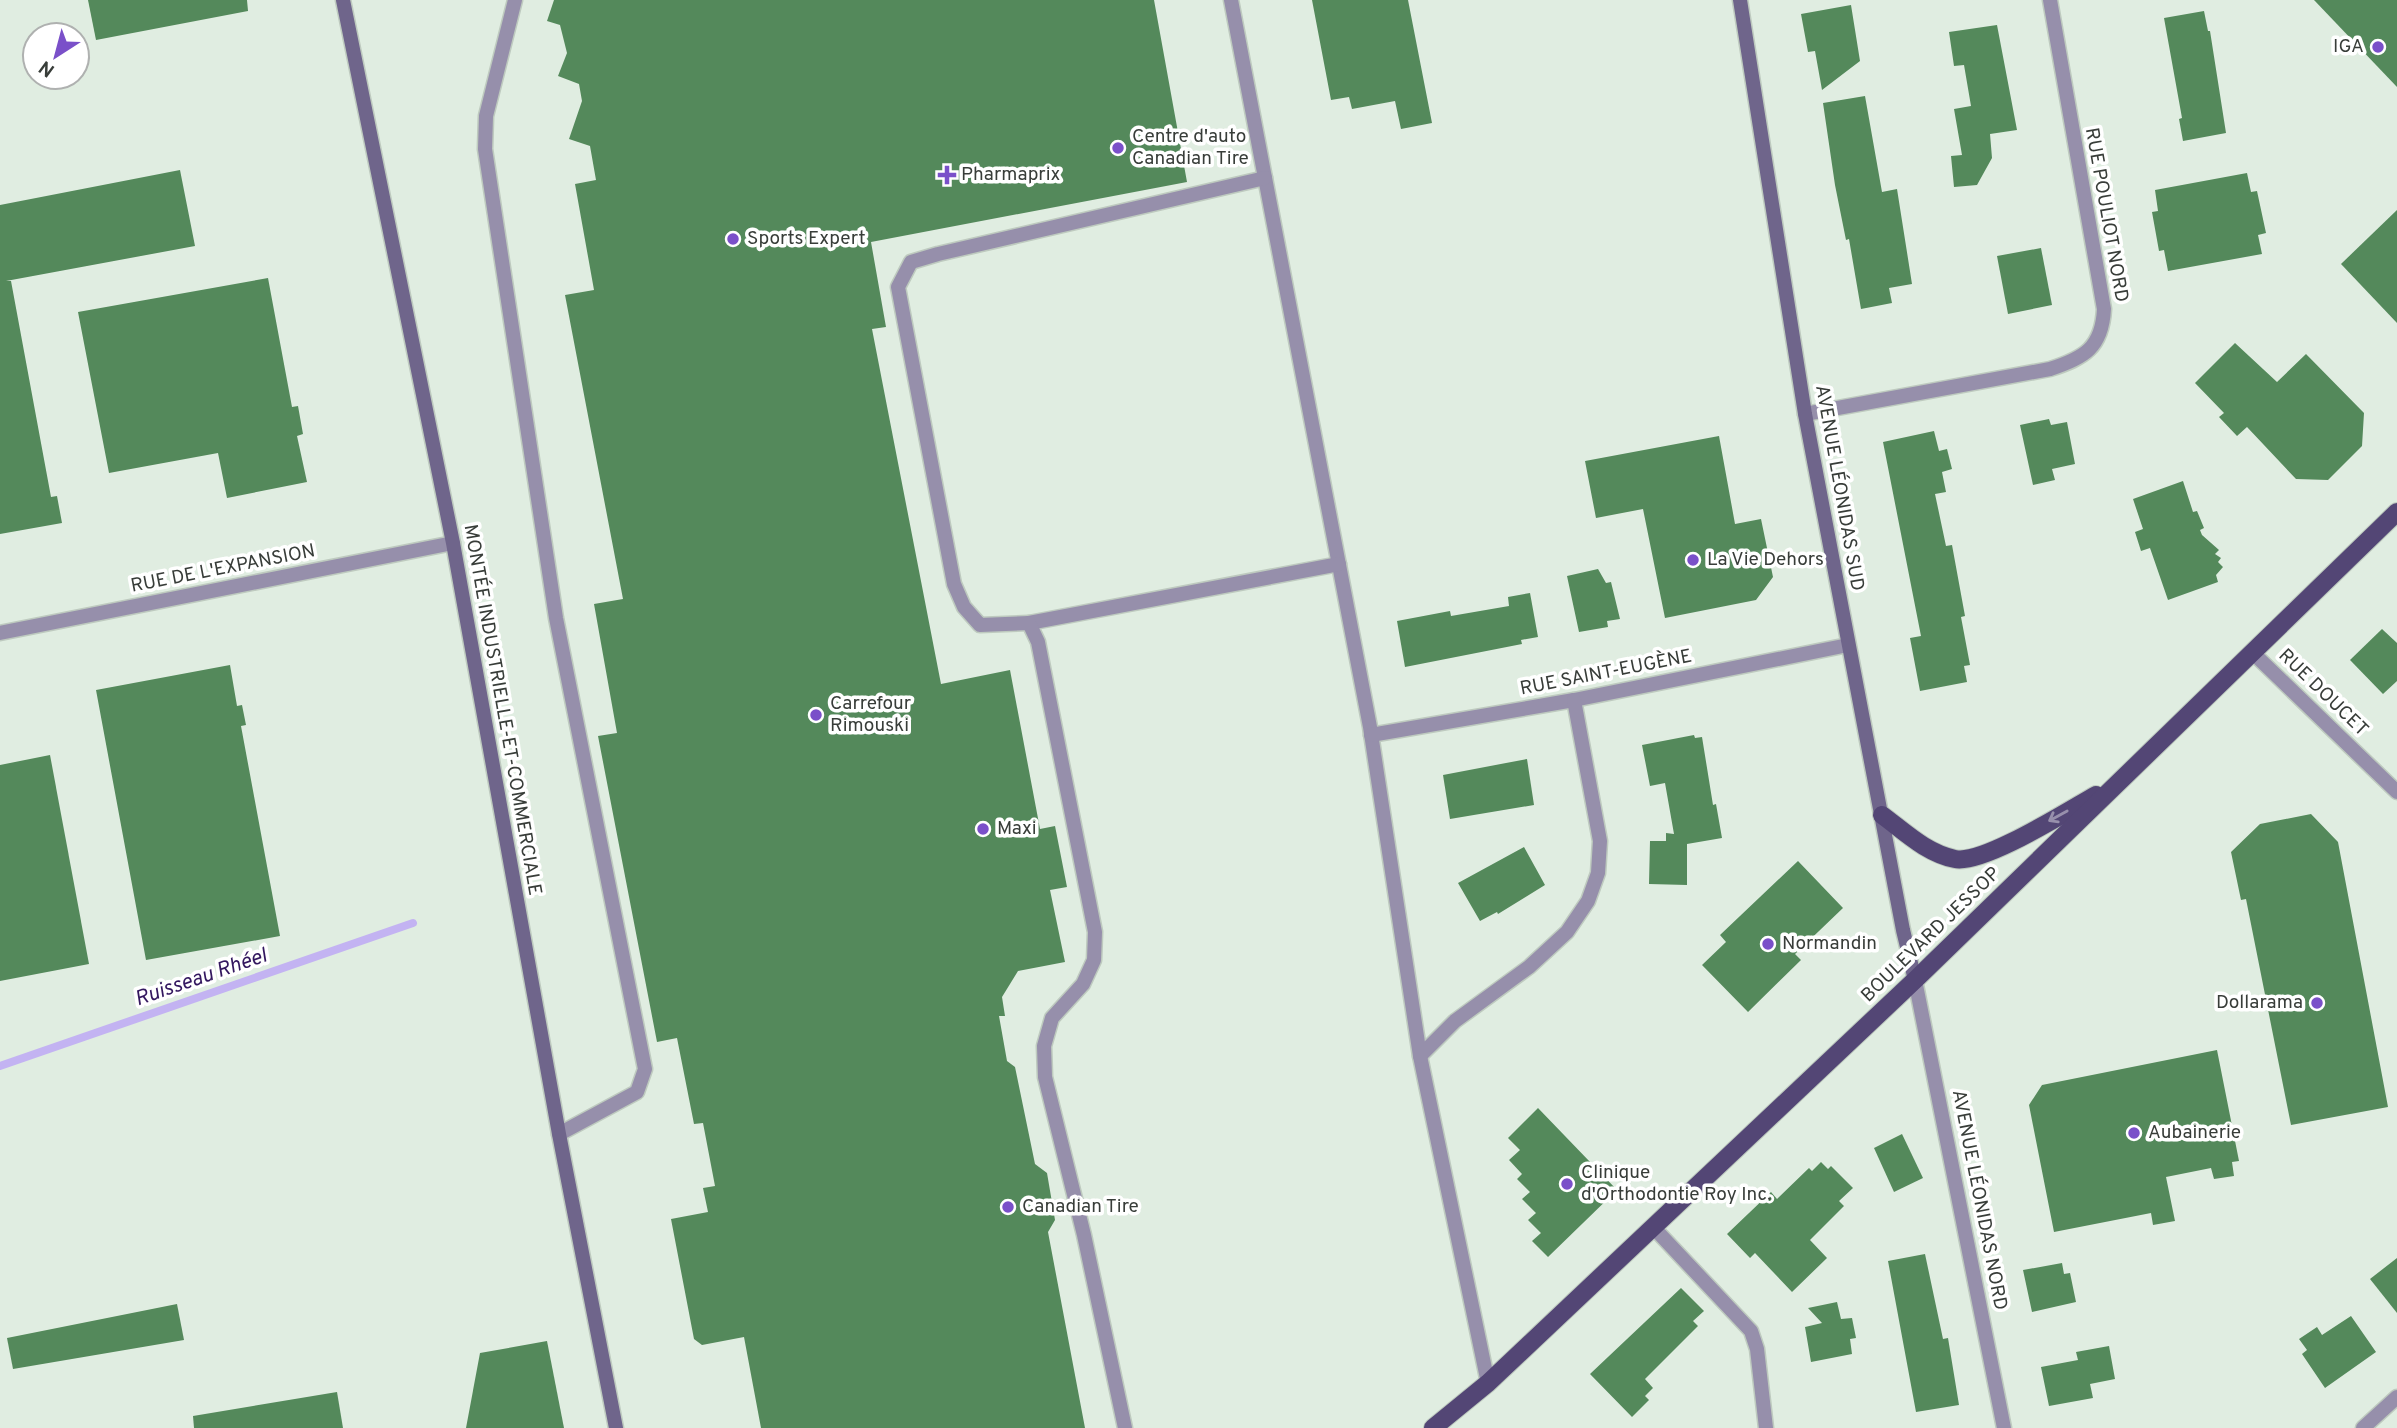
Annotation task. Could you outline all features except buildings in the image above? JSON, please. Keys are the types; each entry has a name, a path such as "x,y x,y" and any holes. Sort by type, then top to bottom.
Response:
{"main road":[{"name":"MONTÉE INDUSTRIELLE-ET-COMMERCIALE","path":"343,0 453,543 559,1133 616,1428"},
{"name":"AVENUE LÉONIDAS SUD","path":"1740,0 1805,414 1903,930 1915,980"},
{"name":"BOULEVARD JESSOP","path":"1433,1428 1488,1383 1915,980 2397,512"},
{"path":"1882,814 1926,849 1958,860 1997,850 2118,783"},
{"name":"BOULEVARD JESSOP","path":"1453,1428 1488,1383"}],"street":[{"path":"515,0 486,116 485,149 556,618 645,1069 637,1092 559,1133"},
{"path":"1231,0 1371,735 1420,1056 1488,1383"},
{"name":"RUE POULIOT NORD","path":"1805,414 2050,369 2078,360 2093,346 2103,327 2104,309 2050,0"},
{"path":"1265,178 911,262 898,287 954,584 964,607 980,625 1029,623 1339,564"},
{"name":"RUE DE L'EXPANSION","path":"0,633 453,543"},
{"path":"1029,623 1038,642 1095,932 1094,960 1083,984 1052,1018 1044,1046 1045,1077 1084,1235 1125,1428"},
{"name":"RUE SAINT-EUGÈNE","path":"1371,735 1574,700 1848,645"},
{"name":"RUE DOUCET","path":"2252,652 2397,792"},
{"path":"1420,1056 1455,1021 1529,967 1567,932 1588,901 1598,873 1601,841 1574,700"},
{"name":"AVENUE LÉONIDAS NORD","path":"1915,980 2004,1428"},
{"path":"1654,1227 1751,1331 1757,1349 1766,1428"},
{"path":"2363,1428 2397,1397"}],"waterway":[{"name":"Ruisseau Rhéel","path":"0,1066 413,923"}],"place":[{"name":"IGA","path":"2378,47"},
{"name":"Centre d'auto Canadian Tire","path":"1118,148"},
{"name":"Pharmaprix","path":"947,175"},
{"name":"Sports Expert","path":"733,239"},
{"name":"La Vie Dehors","path":"1693,560"},
{"name":"Carrefour Rimouski","path":"816,715"},
{"name":"Maxi","path":"983,829"},
{"name":"Normandin","path":"1768,944"},
{"name":"Dollarama","path":"2317,1003"},
{"name":"Aubainerie","path":"2134,1133"},
{"name":"Clinique d'Orthodontie Roy Inc.","path":"1567,1184"},
{"name":"Canadian Tire","path":"1008,1207"}]}
